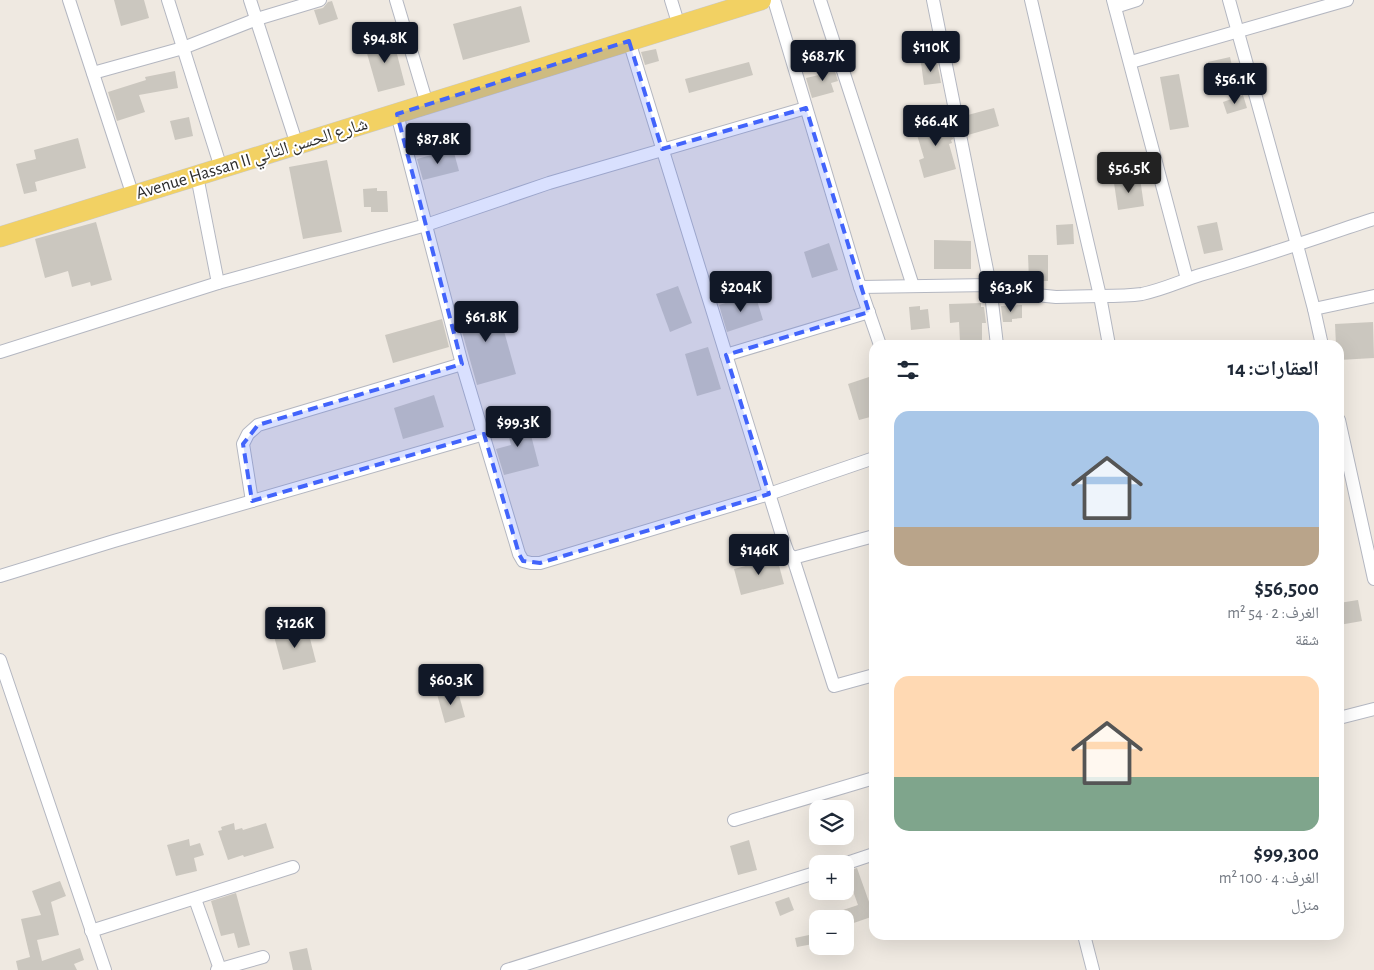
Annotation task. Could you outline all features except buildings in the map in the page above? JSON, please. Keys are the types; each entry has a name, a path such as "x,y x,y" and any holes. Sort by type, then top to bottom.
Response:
{"main road":[{"name":"Avenue Hassan II شارع الحسن الثاني","path":"0,237 761,0"}],"street":[{"path":"69,0 133,196"},
{"path":"168,0 221,168"},
{"path":"250,0 298,144"},
{"path":"93,73 183,48 257,19 320,0"},
{"path":"396,0 427,104"},
{"path":"672,0 678,26"},
{"path":"774,0 860,287 878,340"},
{"path":"820,0 912,286"},
{"path":"933,0 990,285 996,340"},
{"path":"1031,0 1100,296 1108,340"},
{"path":"1137,0 1114,3 1187,279"},
{"path":"1228,0 1297,245 1321,340"},
{"path":"1131,62 1238,32 1324,3 1347,0"},
{"path":"629,42 784,542 788,553 793,558 834,686 869,676"},
{"path":"0,352 218,283 426,225 549,183 806,108"},
{"path":"396,114 462,364 519,554 524,561 531,564 540,563 769,494 869,460"},
{"path":"197,176 218,283"},
{"path":"860,287 990,285 1036,295 1050,296 1124,296 1142,294 1160,290 1187,279 1246,262 1374,219"},
{"path":"1314,309 1374,296"},
{"path":"726,356 869,312"},
{"path":"252,501 243,444 248,434 258,425 462,364"},
{"path":"0,576 484,434"},
{"path":"1344,443 1374,579"},
{"path":"793,558 869,537"},
{"path":"0,660 105,970"},
{"path":"1344,717 1374,709"},
{"path":"734,820 869,780"},
{"path":"854,861 869,856"},
{"path":"91,931 293,868"},
{"path":"507,970 809,875"},
{"path":"195,898 218,970 263,957"},
{"path":"1085,940 1093,970"}],"highlighted area":[{"path":"629,41 662,149 806,108 869,312 726,355 769,494 540,563 523,561 519,554 484,434 252,501 243,444 258,425 462,364 397,114"}]}
